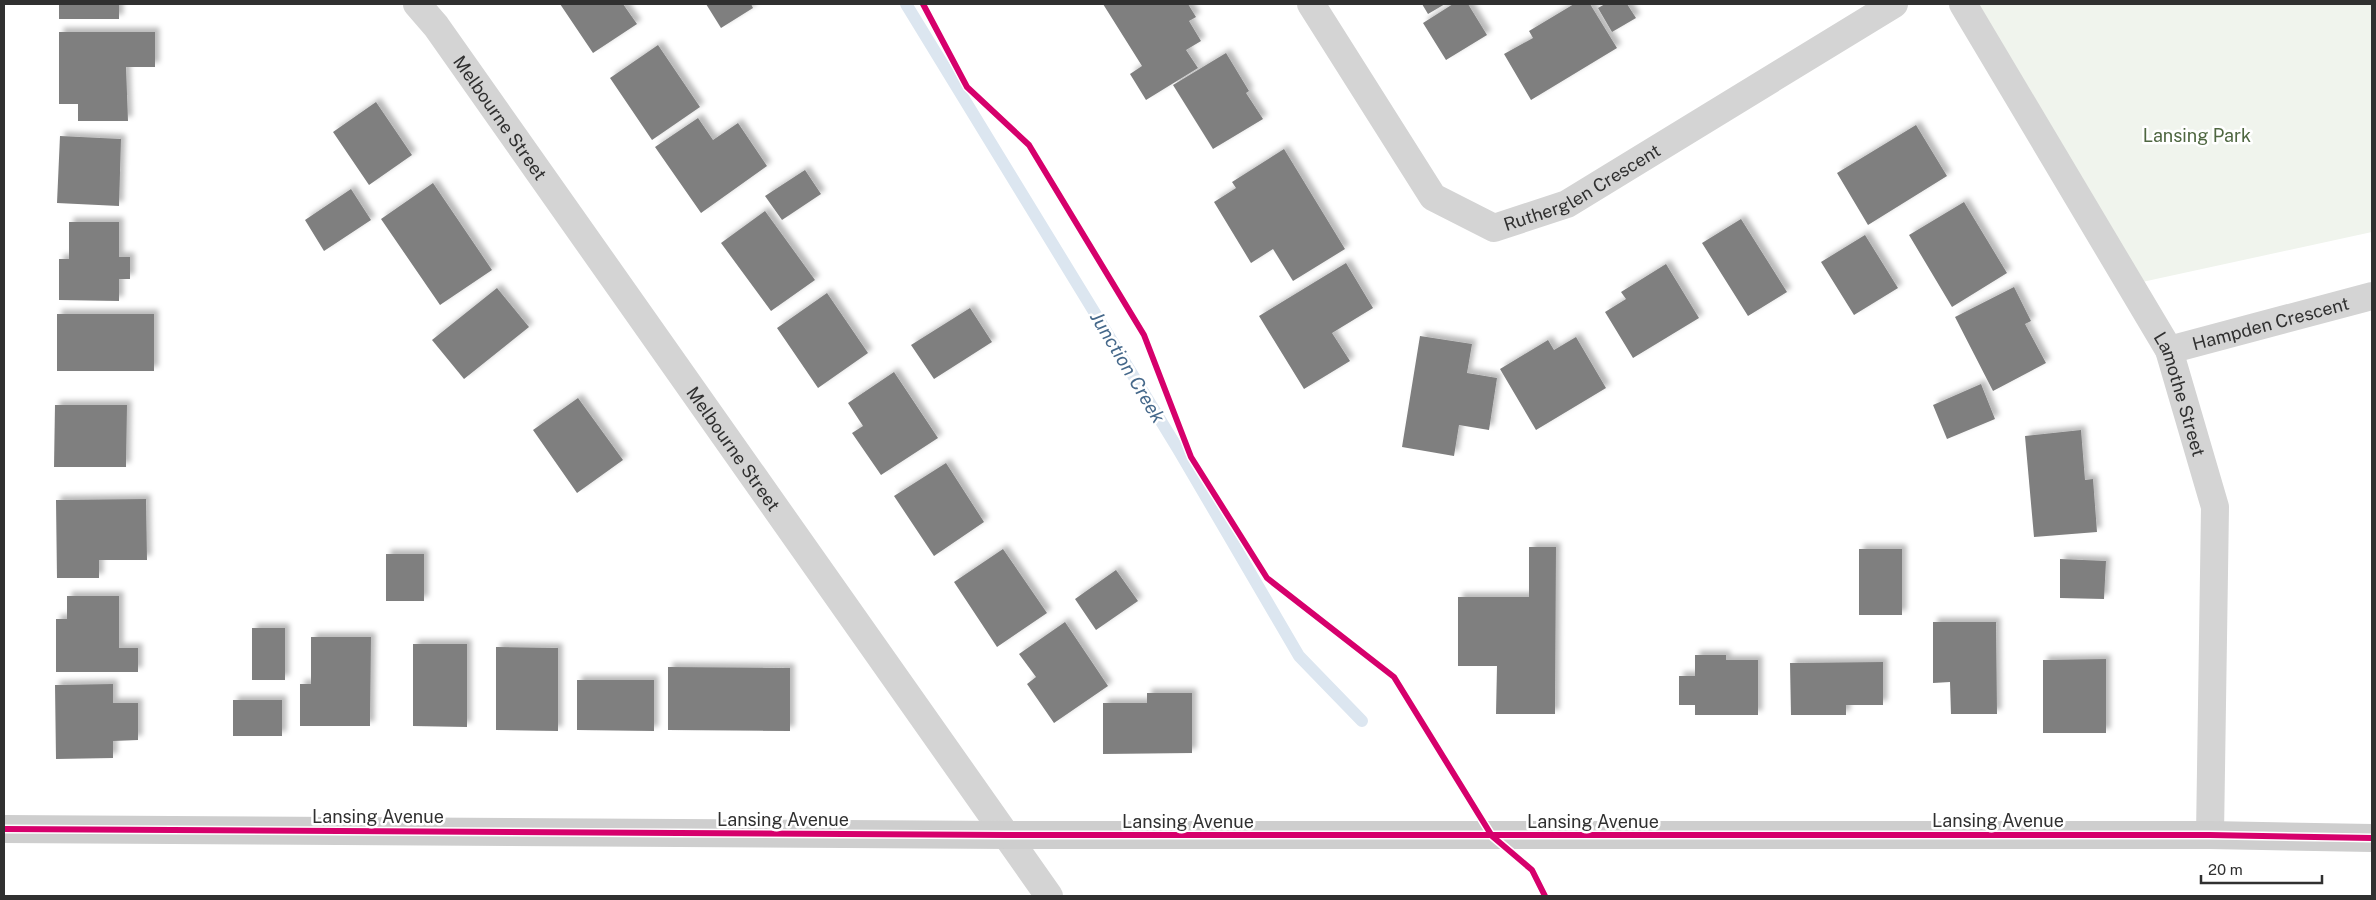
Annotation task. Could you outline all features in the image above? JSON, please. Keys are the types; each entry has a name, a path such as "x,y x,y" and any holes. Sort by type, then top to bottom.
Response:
{"street":[{"name":"Melbourne Street","path":"417,4 436,26 1049,896"},
{"name":"Rutherglen Crescent","path":"1311,4 1433,197 1494,228 1567,204 1894,4"},
{"name":"Lamothe Street","path":"1963,4 2169,350 2215,507 2210,835"},
{"name":"Hampden Crescent","path":"2169,350 2372,296"},
{"name":"Lansing Avenue","path":"4,829 1007,835 2210,835 2372,838"}],"green space":[{"name":"Lansing Park","path":"1962,4 2372,4 2372,232 2133,284"}],"building":[{"path":"59,4 119,4 119,19 59,19"},
{"path":"560,4 623,4 637,24 593,53"},
{"path":"706,4 751,4 753,8 721,28"},
{"path":"1103,4 1188,4 1196,17 1189,21 1201,41 1186,50 1198,68 1146,100 1130,74 1142,66"},
{"path":"1422,4 1445,4 1428,14"},
{"path":"1453,4 1468,4 1487,35 1446,60 1423,23"},
{"path":"1574,4 1590,4 1617,48 1531,100 1504,54 1533,38 1529,31"},
{"path":"1605,4 1627,4 1636,18 1612,32 1598,8"},
{"path":"59,32 155,32 155,67 126,67 128,121 78,121 78,104 59,104"},
{"path":"658,45 700,107 652,140 610,78"},
{"path":"1226,53 1249,91 1246,93 1263,119 1213,149 1173,85"},
{"path":"376,102 412,155 369,185 333,132"},
{"path":"698,118 713,140 738,123 767,166 701,213 655,147"},
{"path":"1916,125 1947,176 1868,225 1837,173"},
{"path":"60,136 121,139 119,206 57,203"},
{"path":"1284,149 1345,249 1293,281 1273,249 1251,263 1214,202 1236,188 1232,182"},
{"path":"805,170 821,194 782,220 765,196"},
{"path":"433,183 492,270 440,305 381,219"},
{"path":"351,189 371,220 324,251 305,220"},
{"path":"1964,202 2007,273 1952,307 1909,235"},
{"path":"765,211 815,280 771,311 721,243"},
{"path":"1741,219 1787,292 1748,316 1702,243"},
{"path":"69,222 119,222 119,257 130,257 130,279 119,279 119,301 59,300 59,259 69,259"},
{"path":"1865,235 1898,288 1854,315 1821,262"},
{"path":"1346,263 1373,308 1332,333 1350,361 1304,389 1259,316"},
{"path":"1666,264 1699,318 1633,358 1605,312 1626,299 1621,292"},
{"path":"2014,287 2031,321 2025,324 2046,363 1993,391 1955,317"},
{"path":"497,288 529,327 464,379 432,340"},
{"path":"827,293 868,353 818,388 777,328"},
{"path":"970,308 992,342 934,379 911,345"},
{"path":"57,314 154,314 154,371 57,371"},
{"path":"1420,336 1472,344 1467,373 1497,378 1489,430 1459,425 1454,456 1402,447"},
{"path":"1576,337 1606,388 1536,430 1500,369 1548,340 1554,350"},
{"path":"894,372 938,438 881,475 852,433 863,426 848,403"},
{"path":"1981,384 1995,419 1947,439 1933,405"},
{"path":"578,398 623,460 577,493 533,430"},
{"path":"55,405 127,405 126,467 54,467"},
{"path":"2081,430 2085,480 2093,479 2097,532 2034,537 2025,436"},
{"path":"946,463 984,522 934,556 894,496"},
{"path":"146,499 147,560 99,560 99,578 57,578 56,500"},
{"path":"1529,547 1556,547 1555,714 1496,714 1497,666 1458,666 1458,597 1529,597"},
{"path":"1003,549 1047,613 997,647 954,582"},
{"path":"1859,549 1902,549 1902,615 1859,615"},
{"path":"386,554 424,554 424,601 386,601"},
{"path":"2060,559 2106,561 2104,599 2060,598"},
{"path":"1116,570 1138,601 1096,630 1075,599"},
{"path":"67,596 119,596 119,648 138,648 138,672 56,672 56,619 67,619"},
{"path":"1065,622 1108,686 1054,723 1027,684 1036,677 1019,654"},
{"path":"1933,622 1996,622 1997,714 1951,714 1950,682 1933,683"},
{"path":"252,628 285,628 285,680 252,680"},
{"path":"311,637 371,637 370,726 300,726 300,684 311,684"},
{"path":"413,644 467,644 467,727 413,726"},
{"path":"496,647 558,648 558,731 496,730"},
{"path":"1695,655 1726,655 1726,660 1758,660 1758,715 1695,715 1695,705 1679,705 1679,676 1695,676"},
{"path":"2106,659 2106,733 2043,733 2043,660"},
{"path":"1883,662 1883,705 1846,705 1846,715 1791,715 1790,663"},
{"path":"668,667 790,668 790,731 668,730"},
{"path":"577,680 654,680 654,731 577,730"},
{"path":"113,684 113,703 138,703 138,740 113,741 113,758 56,759 55,685"},
{"path":"1147,693 1192,693 1192,753 1103,754 1103,703 1147,703"},
{"path":"233,700 282,700 282,736 233,736"}],"waterway":[{"name":"Junction Creek","path":"906,4 1178,449 1299,656 1362,721"}],"cycle path":[{"path":"923,4 967,87 1029,145 1144,335 1191,457 1267,578 1394,677 1492,836 1532,870 1545,896"},
{"path":"4,829 1007,835 2210,835 2372,838"}]}
